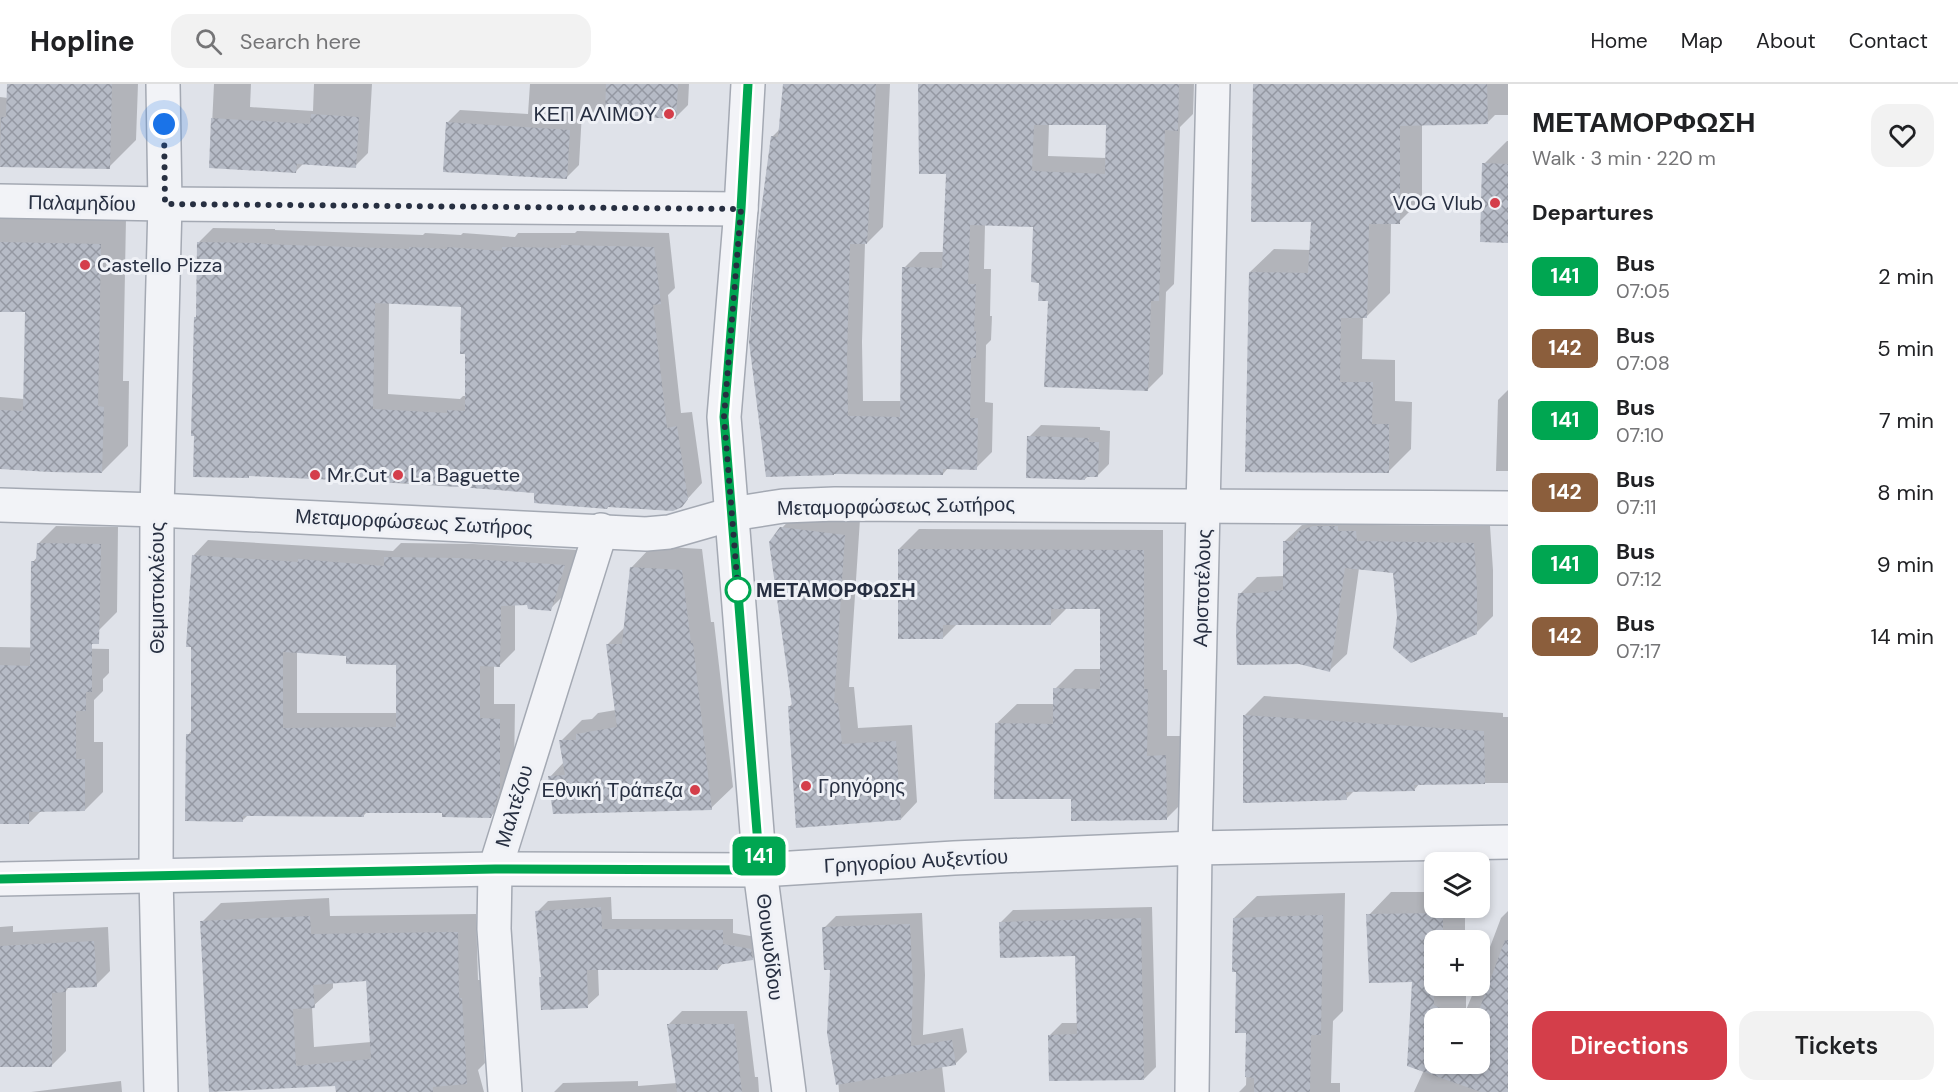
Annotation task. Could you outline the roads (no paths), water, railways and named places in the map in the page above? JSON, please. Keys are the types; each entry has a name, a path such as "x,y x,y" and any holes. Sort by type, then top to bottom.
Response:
{"street":[{"name":"Θεμιστοκλέους","path":"161,1092 156,876 158,510 165,204 163,84"},
{"name":"Θουκυδίδου","path":"748,84 741,209 724,417 760,870 789,1092"},
{"name":"Αριστοτέλους","path":"1192,1092 1195,848 1213,84"},
{"name":"Παλαμηδίου","path":"0,201 741,209"},
{"name":"Μεταμορφώσεως Σωτήρος","path":"0,506 158,510 646,534 669,532 732,514 783,506 835,504 1508,508"},
{"name":"Μαλτέζου","path":"505,1092 494,929 495,869 601,530"},
{"name":"Γρηγορίου Αυξεντίου","path":"0,879 495,869 760,870 966,857 1195,848 1508,842"}],"place":[{"name":"ΚΕΠ ΑΛΙΜΟΥ","path":"669,114"},
{"name":"VOG Vlub","path":"1495,203"},
{"name":"Castello Pizza","path":"85,265"},
{"name":"Mr.Cut","path":"315,475"},
{"name":"La Baguette","path":"398,475"},
{"name":"ΜΕΤΑΜΟΡΦΩΣΗ","path":"738,590"},
{"name":"Γρηγόρης","path":"806,786"},
{"name":"Εθνική Τράπεζα","path":"695,790"}]}
